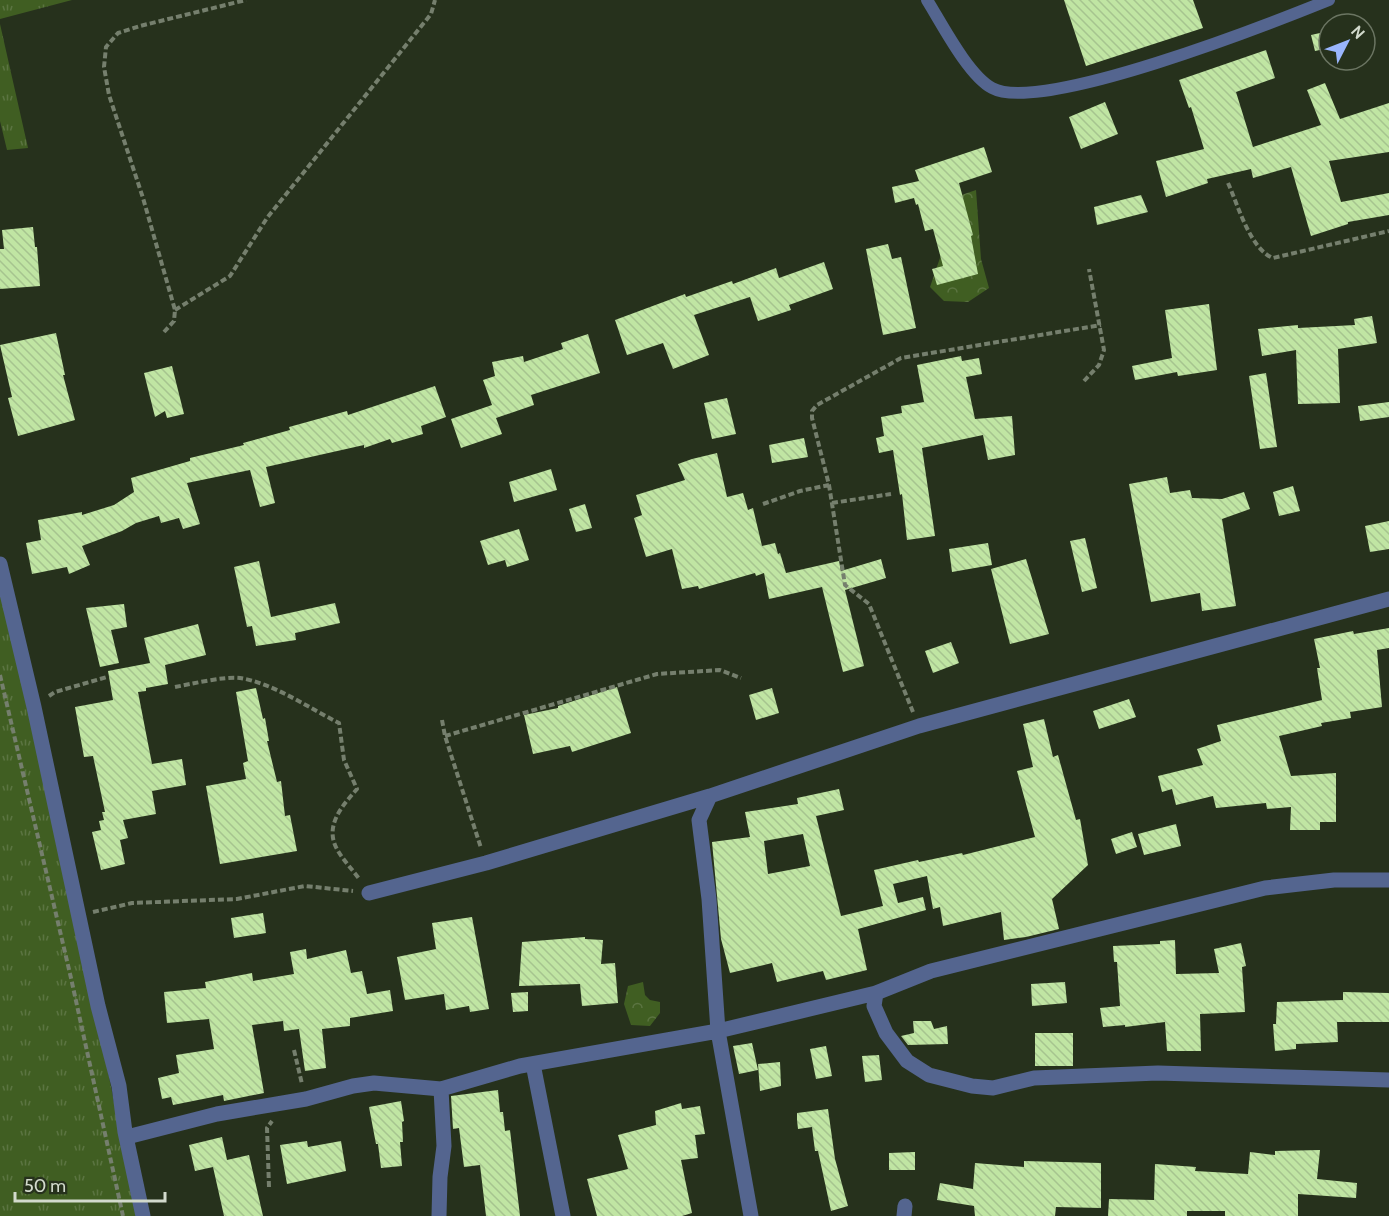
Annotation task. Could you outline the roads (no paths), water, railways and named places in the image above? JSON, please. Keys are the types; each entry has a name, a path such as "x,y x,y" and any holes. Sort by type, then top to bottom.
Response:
{"street":[{"path":"0,564 34,707 78,915 119,1086 143,1216"},
{"path":"369,893 486,863 710,796 919,726 1389,599"},
{"path":"710,796 699,820 710,899 718,1031 751,1216"},
{"path":"127,1137 217,1114 306,1099 374,1083 441,1089 533,1064 718,1031 876,993 931,971 1265,888 1334,880 1389,880"},
{"path":"876,993 874,1006 886,1033 907,1061 929,1075 972,1086 993,1088 1034,1078 1158,1073 1389,1080"},
{"path":"533,1064 563,1216"},
{"path":"439,1216 444,1146 441,1089"}],"lane":[{"path":"927,0 978,78 992,88 1009,94 1098,81 1258,28 1329,0"}]}
